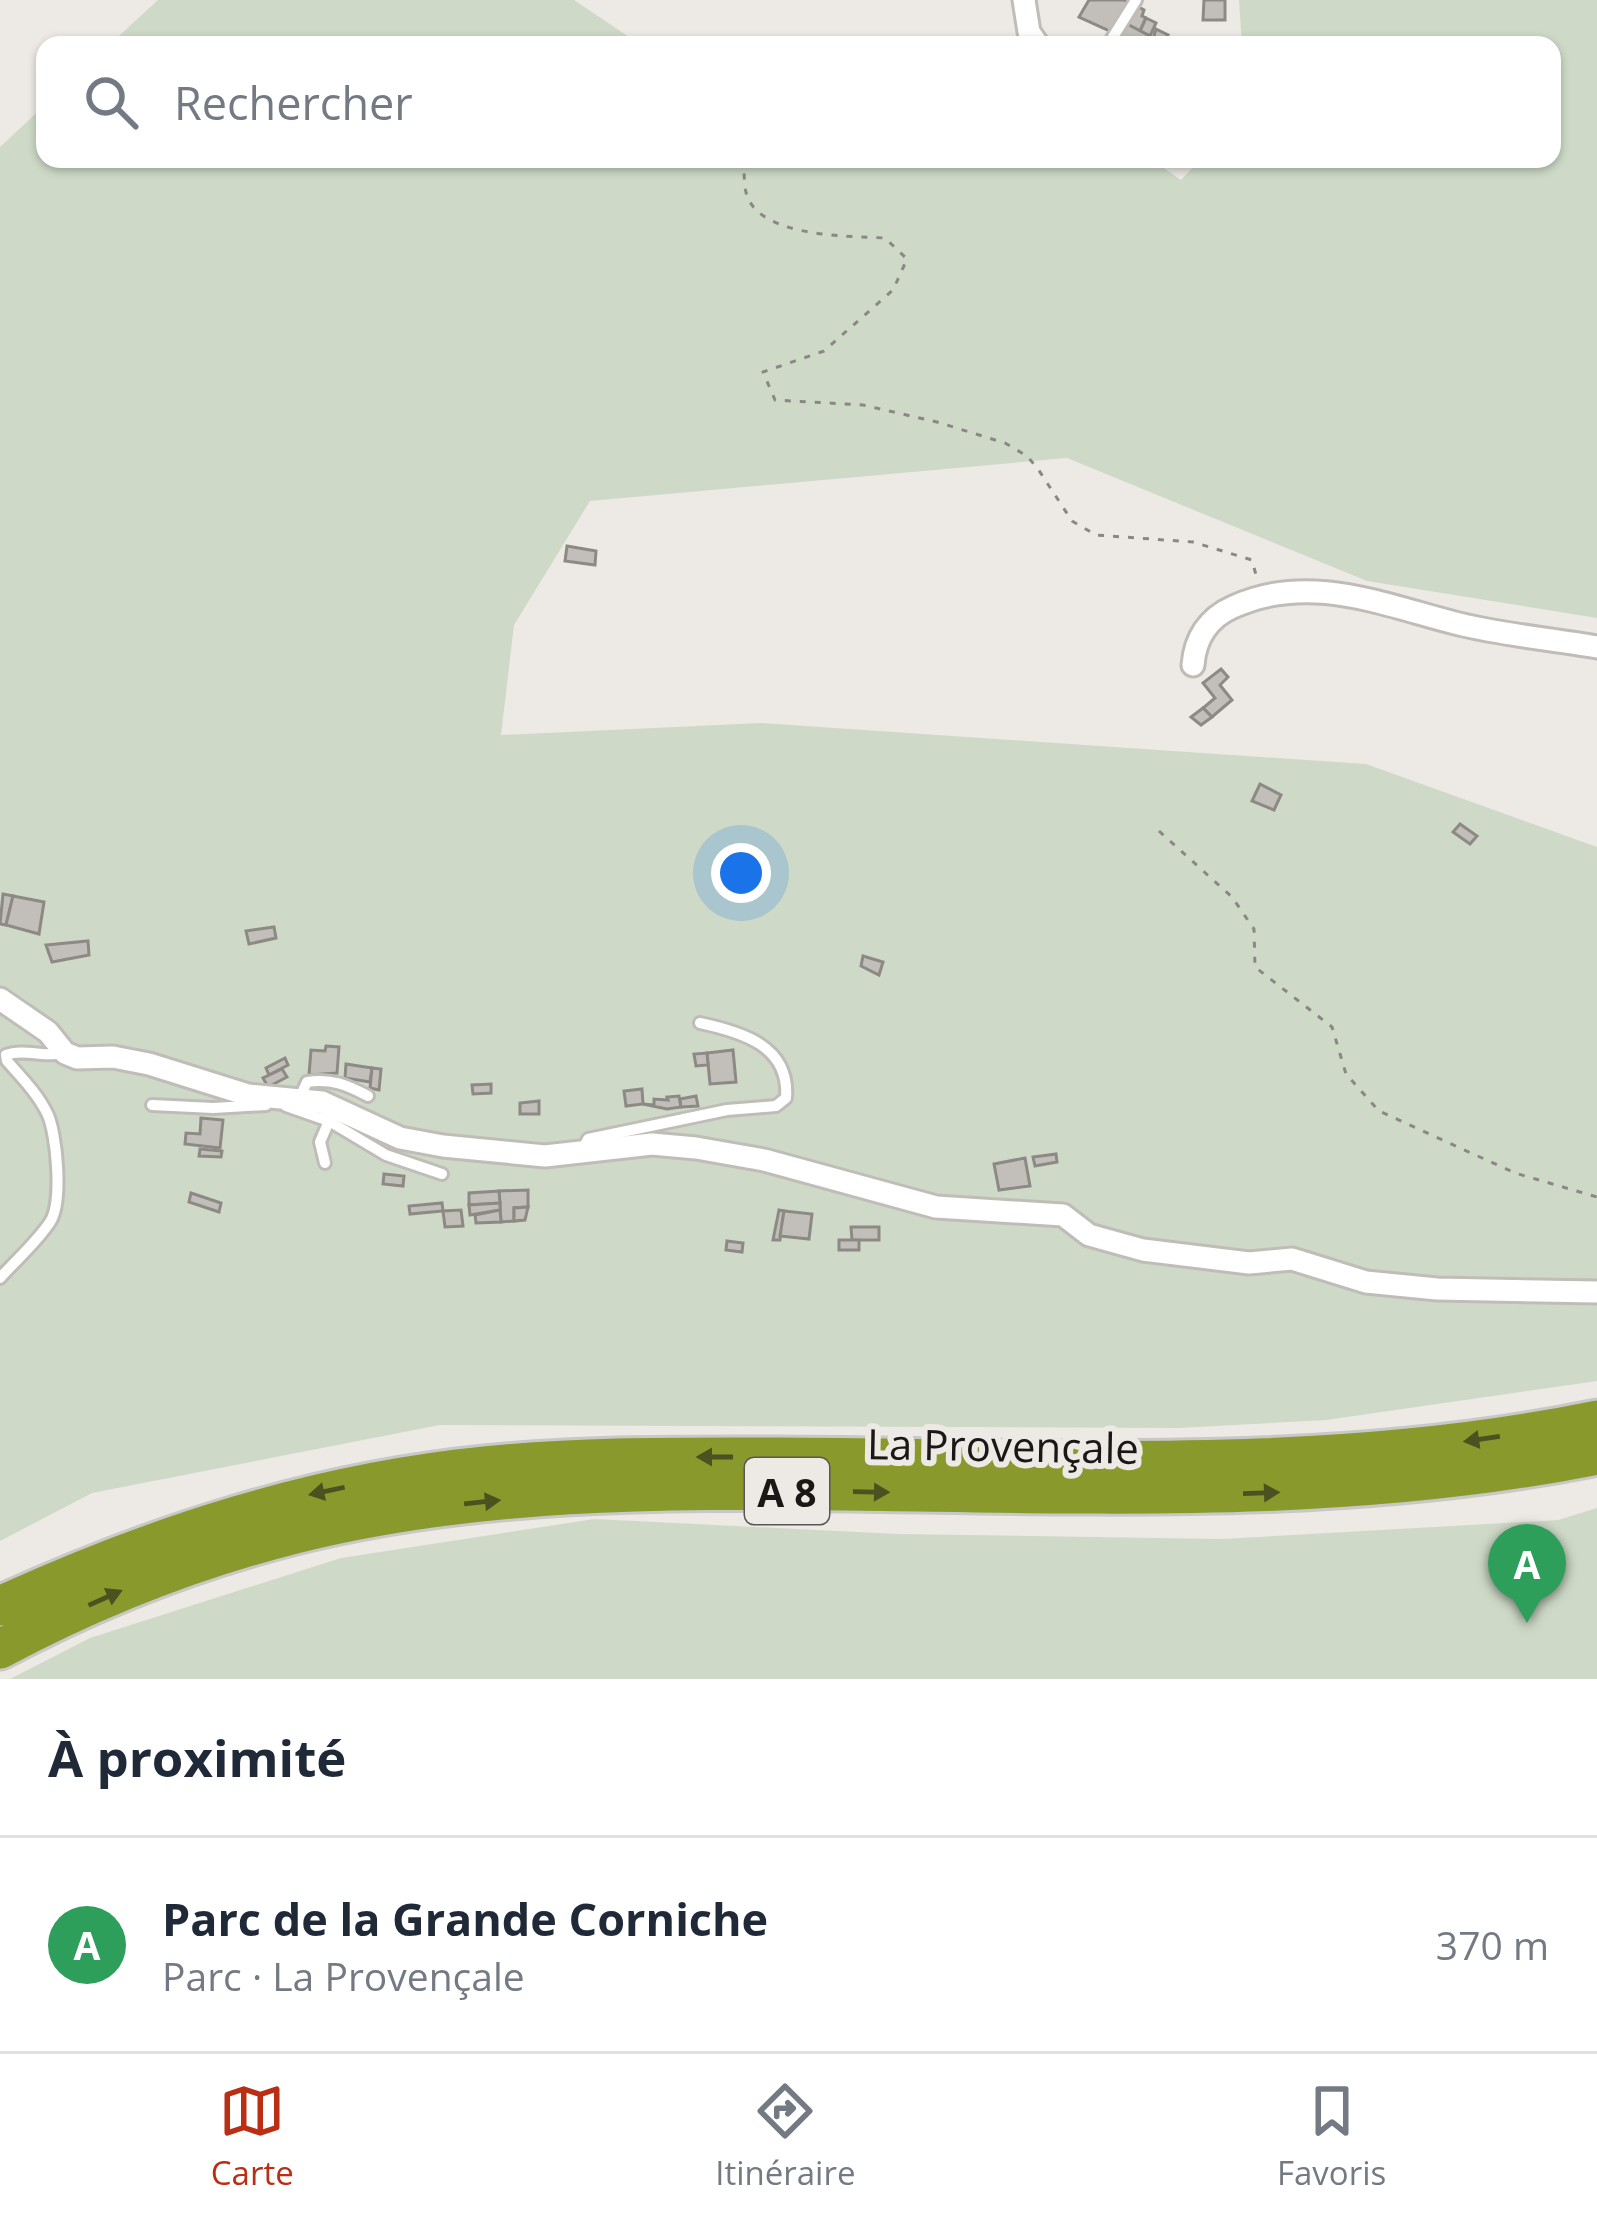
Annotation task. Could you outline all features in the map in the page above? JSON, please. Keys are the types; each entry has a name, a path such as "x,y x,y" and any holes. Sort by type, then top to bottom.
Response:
{"highway":[{"name":"La Provençale","path":"0,1606 88,1565 191,1527 324,1490 482,1466 607,1457 1336,1455 1434,1446 1597,1420"},
{"name":"La Provençale","path":"0,1649 132,1586 204,1559 297,1533 477,1502 673,1491 1189,1495 1298,1491 1479,1474 1597,1455"}],"street":[{"path":"1024,0 1032,36"},
{"path":"1193,665 1194,646 1224,611 1262,594 1295,590 1344,593 1460,624 1597,647"},
{"path":"0,1000 77,1058 113,1057 248,1095 322,1102 400,1138 442,1146 545,1156 652,1144 696,1148 764,1160 936,1207 1063,1215 1089,1235 1143,1250 1249,1263 1292,1259 1366,1282 1597,1292"}],"lane":[{"path":"1114,36 1136,0"},
{"path":"580,1154 588,1139 727,1110 776,1106 786,1098 787,1082 775,1055 745,1033 700,1023"},
{"path":"0,1278 58,1207 50,1119 6,1055 65,1053"},
{"path":"300,1097 307,1082 323,1080 368,1096"},
{"path":"152,1105 254,1107 268,1105 274,1098 329,1121 386,1155 442,1174"},
{"path":"325,1162 320,1142 329,1121"}],"path":[{"path":"743,168 746,197 760,214 789,228 830,236 885,238 907,259 893,290 824,351 763,372 775,400 862,405 1005,443 1027,456 1072,521 1096,535 1193,542 1252,560 1262,594"},
{"path":"1160,831 1232,897 1254,929 1256,967 1332,1027 1346,1074 1379,1111 1515,1173 1597,1197"}],"green space":[{"path":"158,0 574,0 628,36 119,36"},
{"path":"1239,0 1597,0 1597,618 1367,581 1067,458 590,501 514,625 501,735 761,723 1366,764 1597,847 1597,1381 1326,1420 1179,1428 440,1425 92,1493 0,1541 0,147 36,113 36,168 1164,168 1181,180 1192,168 1561,168 1561,36 1241,36"},
{"path":"1597,1508 1597,1679 10,1679 90,1638 341,1558 594,1519 898,1534 1222,1539 1558,1520"}],"building":[{"path":"1089,0 1130,3 1112,32 1079,17"},
{"path":"1204,0 1225,0 1225,20 1203,20"},
{"path":"1137,6 1146,18 1140,31 1125,23"},
{"path":"1146,18 1156,23 1150,36 1140,31"},
{"path":"1125,23 1150,36 1120,36"},
{"path":"567,546 596,551 595,565 565,561"},
{"path":"1221,669 1228,677 1220,685 1232,700 1212,717 1203,708 1215,698 1203,683"},
{"path":"1203,708 1212,717 1201,725 1191,717"},
{"path":"1260,784 1281,795 1274,810 1252,801"},
{"path":"1460,824 1477,836 1470,844 1453,832"},
{"path":"3,894 13,896 6,925 0,924"},
{"path":"13,896 44,902 39,934 6,925"},
{"path":"274,927 276,938 249,944 246,931"},
{"path":"88,941 89,955 52,962 46,945"},
{"path":"863,956 883,962 879,975 861,966"},
{"path":"326,1046 339,1047 337,1073 309,1075 311,1050 325,1051"},
{"path":"733,1050 736,1082 710,1084 707,1053"},
{"path":"707,1053 708,1065 696,1066 694,1054"},
{"path":"285,1058 288,1065 269,1075 266,1068"},
{"path":"346,1064 372,1068 370,1082 345,1078"},
{"path":"372,1068 381,1069 379,1090 370,1088"},
{"path":"282,1069 287,1077 268,1087 263,1078"},
{"path":"491,1084 491,1093 473,1094 472,1085"},
{"path":"642,1089 643,1104 626,1106 624,1091"},
{"path":"679,1096 681,1107 667,1109 643,1104 654,1105 654,1099"},
{"path":"696,1096 698,1106 681,1107 680,1099"},
{"path":"539,1101 539,1114 520,1114 520,1103"},
{"path":"201,1118 223,1120 220,1148 185,1144 186,1133 200,1134"},
{"path":"200,1149 222,1151 221,1157 199,1156"},
{"path":"1056,1154 1057,1162 1035,1166 1033,1157"},
{"path":"1025,1158 1030,1186 999,1190 994,1164"},
{"path":"384,1174 404,1176 403,1186 383,1184"},
{"path":"528,1190 528,1207 514,1208 514,1221 501,1222 499,1191"},
{"path":"499,1191 500,1203 469,1205 469,1193"},
{"path":"191,1193 221,1203 219,1212 189,1202"},
{"path":"442,1203 443,1211 410,1214 409,1206"},
{"path":"500,1203 500,1210 470,1215 469,1205"},
{"path":"528,1207 525,1220 514,1221 514,1208"},
{"path":"461,1210 463,1226 445,1227 443,1211"},
{"path":"500,1210 501,1222 476,1223 475,1215"},
{"path":"779,1210 784,1211 780,1240 773,1240"},
{"path":"784,1211 812,1214 809,1239 780,1236"},
{"path":"851,1227 879,1227 879,1240 852,1240"},
{"path":"839,1240 859,1240 859,1250 839,1250"},
{"path":"727,1241 743,1243 742,1252 726,1250"}],"place":[{"name":"Parc de la Grande Corniche","path":"1527,1623"}]}
